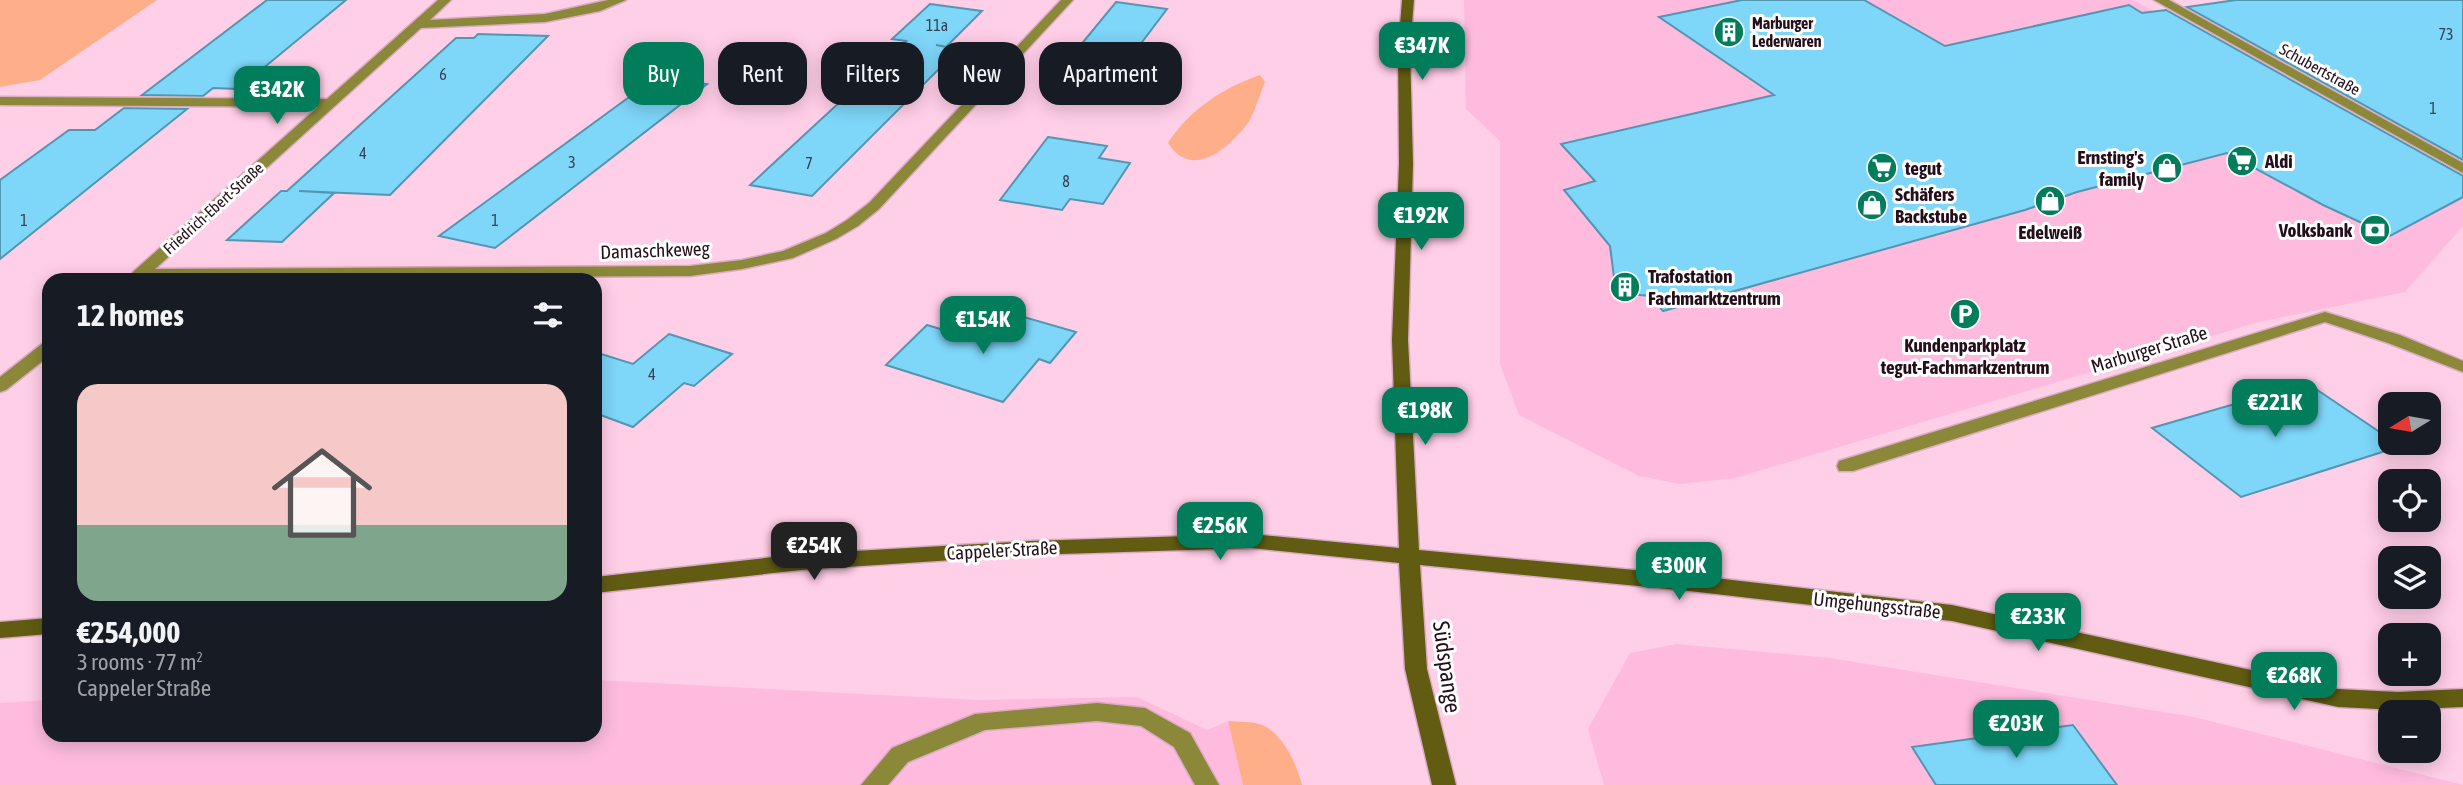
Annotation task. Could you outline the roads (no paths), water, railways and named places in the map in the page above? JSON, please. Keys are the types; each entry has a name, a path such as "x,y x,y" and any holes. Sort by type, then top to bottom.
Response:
{"main road":[{"name":"Südspange","path":"1408,0 1404,50 1406,164 1400,340 1409,555 1416,668 1444,785"},
{"name":"Cappeler Straße","path":"602,584 801,562 1085,546 1251,541 1409,555"},
{"name":"Umgehungsstraße","path":"1409,555 1689,583 1952,614 2339,698 2398,701 2463,698"},
{"path":"0,629 42,626"}],"street":[{"name":"Friedrich-Ebert-Straße","path":"140,273 445,0"},
{"path":"418,24 555,19 620,0"},
{"name":"Damaschkeweg","path":"505,273 690,271 733,266 787,254 825,241 874,206 1068,0"},
{"name":"Schubertstraße","path":"2160,0 2463,169"},
{"path":"0,102 329,103"},
{"name":"Marburger Straße","path":"1846,466 2325,317 2394,339 2463,367"},
{"path":"0,386 42,353"},
{"path":"873,785 900,755 983,722 1097,712 1145,717 1182,740 1207,785"}],"place":[{"name":"Marburger Lederwaren","path":"1729,32"},
{"name":"Aldi","path":"2242,161"},
{"name":"tegut","path":"1882,168"},
{"name":"Ernsting's family","path":"2167,168"},
{"name":"Edelweiß","path":"2050,201"},
{"name":"Schäfers Backstube","path":"1872,205"},
{"name":"Volksbank","path":"2375,230"},
{"name":"Trafostation Fachmarktzentrum","path":"1625,287"},
{"name":"Kundenparkplatz tegut-Fachmarkzentrum","path":"1965,314"}]}
